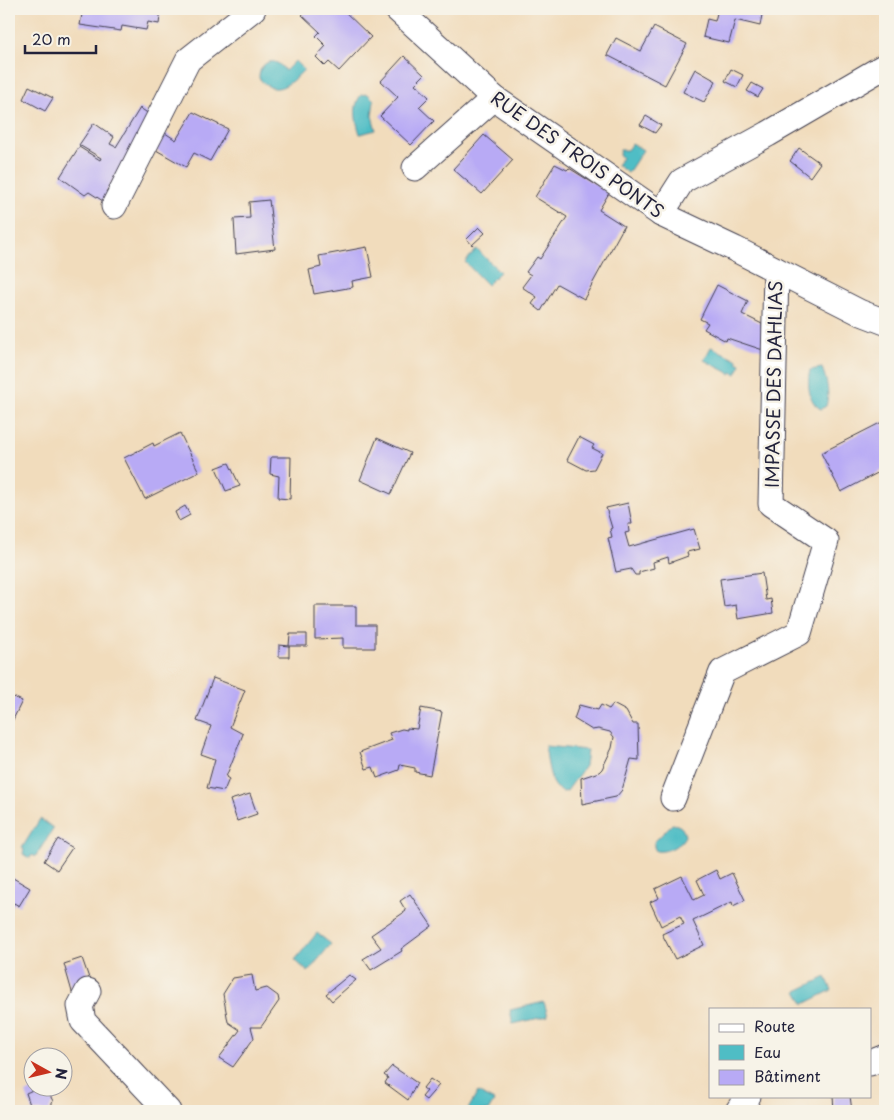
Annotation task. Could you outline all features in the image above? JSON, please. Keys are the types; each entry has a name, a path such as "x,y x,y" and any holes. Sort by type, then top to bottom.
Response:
{"street":[{"path":"114,206 188,60 253,9"},
{"name":"RUE DES TROIS PONTS","path":"398,9 494,98 661,214 859,312 885,322"},
{"path":"661,214 682,181 885,66"},
{"path":"415,168 494,98"},
{"name":"IMPASSE DES DAHLIAS","path":"673,798 722,672 799,633 826,541 771,504 776,270"},
{"path":"88,991 80,1006 83,1021 168,1111"},
{"path":"872,1062 885,1057"},
{"path":"738,1111 747,1098"}],"water":[{"path":"295,61 304,70 283,87 271,87 259,78 262,67 269,62 277,63 285,71"},
{"path":"368,94 374,100 372,116 376,130 360,134 356,119 356,104 361,95"},
{"path":"632,143 643,150 628,173 617,165 622,158 619,154 620,150 627,150"},
{"path":"477,249 500,272 487,285 465,262"},
{"path":"711,347 738,360 737,362 741,364 736,374 732,372 731,374 704,360"},
{"path":"822,368 827,382 828,396 826,406 821,409 813,402 809,380 810,370"},
{"path":"545,746 587,750 585,766 567,791 563,792 554,784"},
{"path":"40,819 54,828 35,857 33,855 29,858 23,854 24,849 22,848"},
{"path":"672,824 679,826 685,836 677,845 669,850 656,851 654,842"},
{"path":"317,933 331,944 308,972 295,960"},
{"path":"826,977 832,990 804,1004 797,991"},
{"path":"544,1002 548,1016 513,1024 510,1010"},
{"path":"478,1092 494,1101 488,1111 467,1111"}],"building":[{"path":"83,9 161,9 159,24 148,22 146,30 122,26 121,31 80,25"},
{"path":"308,9 342,9 371,37 339,71 329,62 325,66 316,57 326,46 316,36 320,32 302,15"},
{"path":"718,9 763,9 760,26 735,20 729,43 703,37 707,19 715,21"},
{"path":"654,27 687,44 665,85 607,55 616,38 641,51"},
{"path":"404,56 424,75 415,84 429,97 419,107 434,121 411,145 380,116 398,97 381,81"},
{"path":"695,69 716,81 704,102 683,92"},
{"path":"731,69 743,75 737,87 725,81"},
{"path":"752,83 763,89 758,97 747,91"},
{"path":"29,86 53,98 45,111 23,99"},
{"path":"140,108 152,116 106,192 109,194 103,201 89,192 85,195 60,177 79,147 100,160 101,158 79,145 94,123 114,137 110,144 116,147"},
{"path":"193,112 228,129 210,161 194,153 186,167 156,150 165,133 176,140"},
{"path":"646,116 661,125 655,133 640,125"},
{"path":"484,135 513,160 482,194 453,169"},
{"path":"799,148 820,163 810,177 790,161"},
{"path":"555,164 567,170 569,168 609,193 599,210 624,226 584,299 557,284 541,311 532,304 537,297 522,287 531,275 526,272 537,257 540,259 567,217 535,197"},
{"path":"269,200 275,249 236,254 234,219 250,218 249,202"},
{"path":"479,227 485,233 472,245 467,239"},
{"path":"367,247 373,277 352,281 353,287 314,294 309,270 321,267 319,256"},
{"path":"717,285 748,301 742,314 762,324 763,350 727,338 726,341 704,329 708,323 700,319"},
{"path":"882,422 885,429 885,469 841,492 821,453"},
{"path":"180,433 199,472 145,499 124,458 153,443 154,446"},
{"path":"579,437 594,445 592,448 602,453 594,469 586,470 567,460"},
{"path":"377,438 410,453 391,494 360,480"},
{"path":"271,457 291,457 290,499 278,498 279,476 270,474"},
{"path":"229,463 240,486 226,491 216,468"},
{"path":"628,503 632,524 628,524 629,532 625,533 629,547 694,529 700,549 687,552 688,556 669,563 668,557 653,562 654,568 639,572 639,575 635,575 631,569 616,572 608,538 612,537 610,529 612,528 606,508"},
{"path":"185,506 190,515 179,521 175,512"},
{"path":"762,573 766,600 771,599 773,613 738,619 736,605 724,607 720,579"},
{"path":"315,606 356,606 356,625 375,625 375,648 343,648 343,638 315,639"},
{"path":"290,634 307,634 307,646 289,646"},
{"path":"279,645 289,646 289,657 279,657"},
{"path":"213,678 245,690 230,727 243,734 226,777 229,779 224,791 207,788 215,759 201,754 211,726 197,721"},
{"path":"9,695 22,701 9,728"},
{"path":"613,704 626,711 633,724 638,724 639,760 631,759 622,790 616,797 582,804 581,778 599,772 602,769 612,748 614,737 610,732 598,729 592,730 574,719 579,705 598,710 601,705 609,709"},
{"path":"421,708 442,712 430,775 415,772 415,768 400,765 399,770 377,778 373,767 366,769 360,752 392,740 389,733 402,729 407,730 407,728 417,729"},
{"path":"250,794 257,814 237,821 230,800"},
{"path":"58,839 72,848 57,870 44,861"},
{"path":"716,870 720,879 732,873 745,900 733,906 732,902 693,921 704,945 675,959 662,934 684,924 680,916 661,926 650,902 659,898 655,889 682,876 694,900 704,895 697,880"},
{"path":"13,878 30,888 19,906 14,903 9,912 9,884"},
{"path":"410,894 432,926 401,949 402,951 371,970 363,959 381,948 371,935 406,911 400,901"},
{"path":"82,958 90,981 74,999 64,964"},
{"path":"252,975 255,991 267,988 278,996 279,1001 261,1027 251,1027 254,1038 233,1067 219,1058 240,1030 228,1022 223,994 233,978"},
{"path":"349,975 356,980 332,1001 326,994"},
{"path":"392,1066 417,1083 408,1100 385,1083 388,1078 384,1075"},
{"path":"9,1070 11,1070 11,1101 9,1101"},
{"path":"430,1079 439,1085 426,1100 422,1097 427,1091 423,1088"},
{"path":"28,1098 51,1098 53,1101 49,1111 32,1111"},
{"path":"833,1098 850,1098 852,1111 834,1111"}]}
